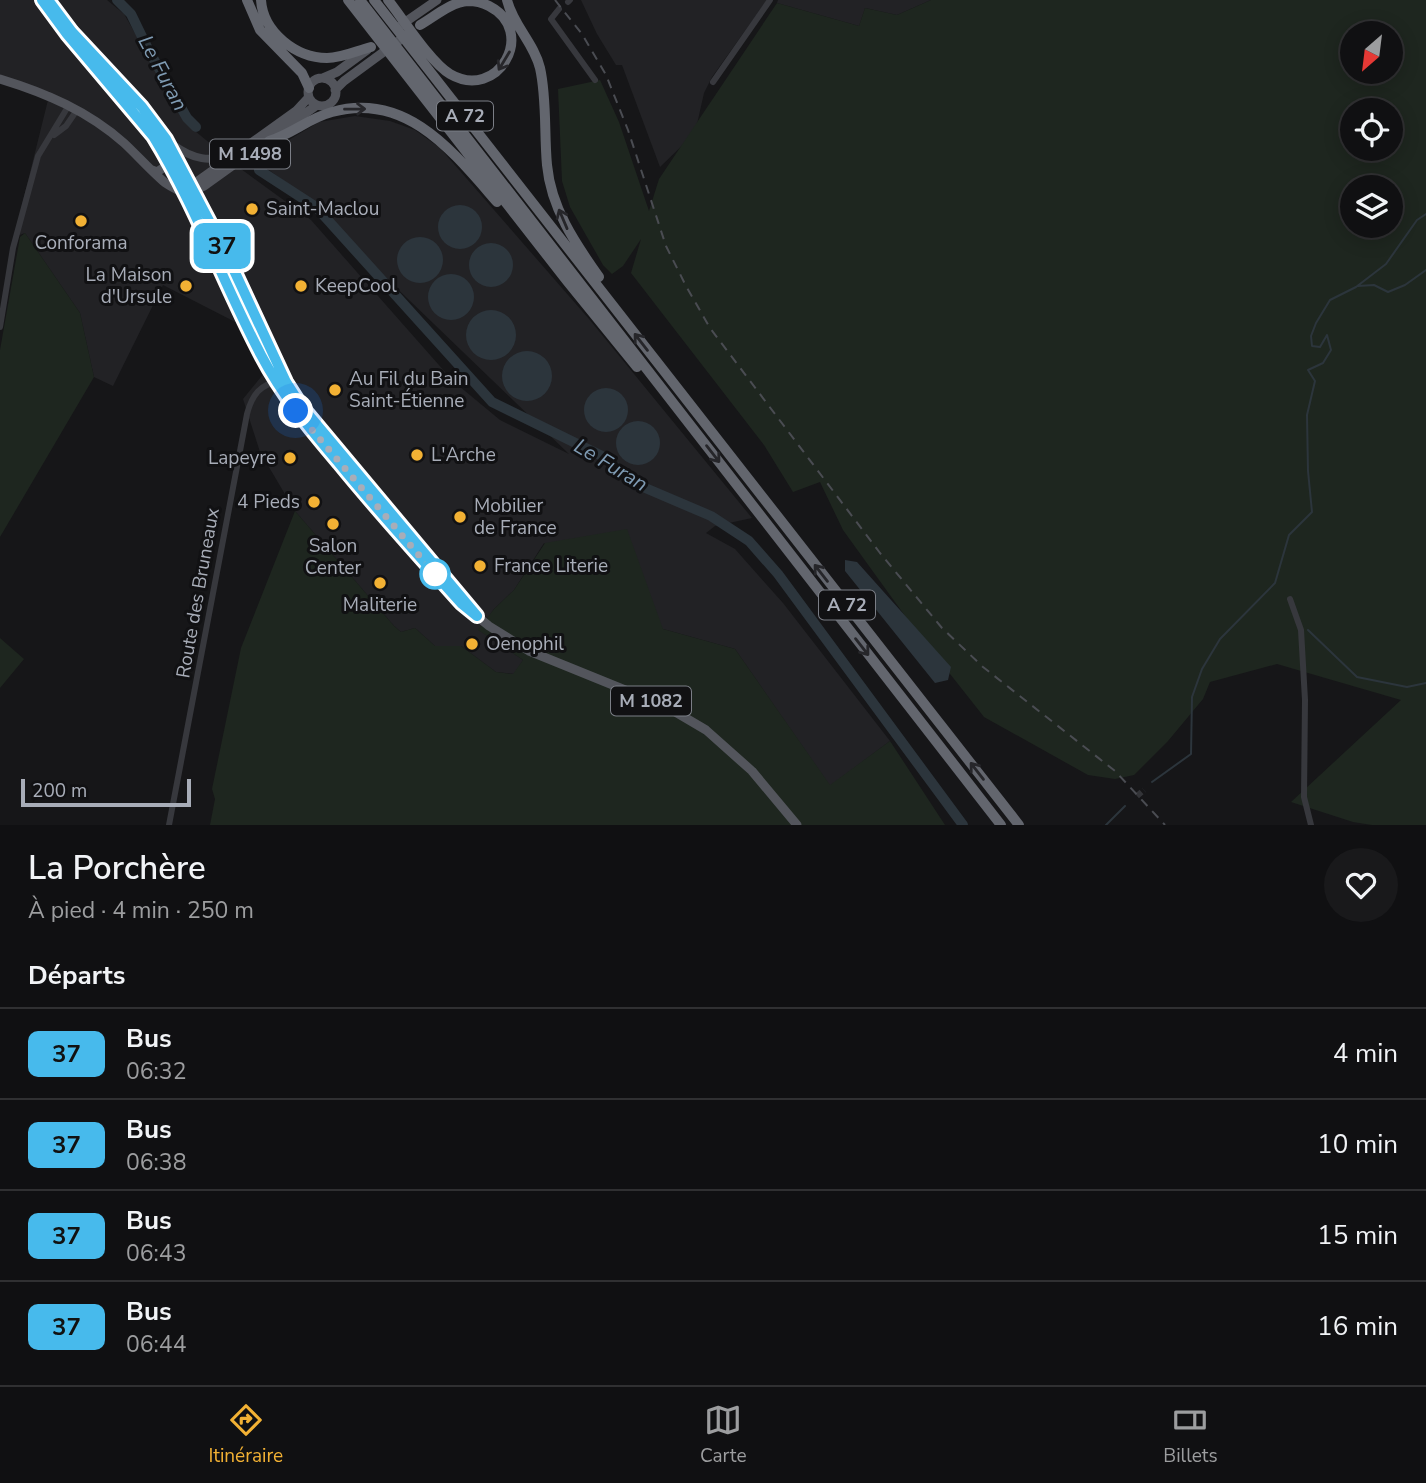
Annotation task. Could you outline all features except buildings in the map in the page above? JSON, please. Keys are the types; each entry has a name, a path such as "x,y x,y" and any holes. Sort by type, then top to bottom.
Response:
{"highway":[{"path":"247,0 260,30 302,73 309,92"},
{"path":"261,0 264,15 271,27 279,37 298,51 328,58 374,52"},
{"path":"348,0 566,281"},
{"name":"A 72","path":"360,0 1001,825"},
{"name":"A 72","path":"374,0 1018,825"},
{"path":"388,0 438,65 456,78 481,80 494,75 509,54 510,31 506,20 497,10 483,3 469,1 455,4 420,25"},
{"path":"500,0 509,6 540,67 547,168 552,190 565,226 605,286 607,299"},
{"path":"269,141 286,136 313,118 349,109 376,110 410,120 435,135 566,281 656,390 672,400"}],"main road":[{"path":"42,0 67,34 153,136 207,216"},
{"name":"M 1082","path":"48,0 72,32 142,107 166,139 254,339 281,381 477,616 529,650 667,707 706,730 752,771 797,825"},
{"path":"323,78 333,83 334,98 330,103 317,105 309,92 315,80 337,72 374,52 420,25 452,0"},
{"path":"335,90 374,52 433,3"},
{"path":"0,79 32,89 73,107 117,138 173,195 188,189"},
{"name":"M 1498","path":"188,189 296,111 309,92"},
{"name":"M 1498","path":"188,189 269,141 317,105"},
{"path":"166,139 189,155 201,159 213,160 240,151"},
{"path":"147,167 158,173 165,169 164,154"},
{"name":"M 1082","path":"188,189 207,216 263,333 281,381"},
{"path":"254,339 263,333"}],"street":[{"path":"713,82 770,0"},
{"path":"559,9 551,19 595,80"},
{"path":"0,327 16,237 38,156 50,138 66,126 73,107"},
{"name":"Route des Bruneaux","path":"169,825 247,414 251,399 258,389 281,381"},
{"path":"1290,598 1301,630 1305,700 1304,797 1311,825"}],"shaded area":[{"path":"0,0 107,0 124,14 189,126 241,169 311,220 453,381 500,420 569,454 380,272 319,206 255,160 319,122 355,116 390,121 415,130 440,148 589,319 752,518 715,526 706,533 735,549 783,603 890,741 830,786 735,649 663,629 544,543 514,590 494,609 479,630 523,660 514,674 496,672 461,646 435,646 415,628 401,632 295,511 260,452 243,399 265,372 245,327 163,285 113,386 94,377 80,313 25,233 14,237 50,92 0,77"},
{"path":"581,0 767,0 712,77 704,93 695,133 660,167 622,65 616,65"},
{"path":"778,0 931,0 897,15 865,8 859,26 777,3"},
{"path":"931,0 1426,0 1426,825 1372,825 1353,822 1291,802 1401,700 1277,664 1210,682 1203,699 1168,741 1134,775 1115,779 1088,775 984,717 913,627 843,530 820,482 793,492 764,445 631,273 641,239 623,266 612,274 603,265 570,207 562,181 558,89 600,80 619,122 649,211 659,179 777,3 859,26 865,8 897,15"},
{"path":"460,205 469,206 476,211 481,218 481,236 476,243 469,248 460,249 451,248 444,243 439,236 438,227 439,218 444,211 451,206"},
{"path":"25,233 80,313 94,377 0,537 0,350 20,237"},
{"path":"420,237 436,244 443,260 436,276 420,283 404,276 397,260 404,244"},
{"path":"491,243 500,244 507,249 512,256 512,274 507,281 500,286 491,287 482,286 475,281 470,274 469,265 470,256 475,249 482,244"},
{"path":"451,274 467,281 474,297 467,313 451,320 435,313 428,297 435,281"},
{"path":"491,310 509,317 516,335 509,353 491,360 473,353 466,335 473,317"},
{"path":"527,351 545,358 552,376 545,394 527,401 509,394 502,376 509,358"},
{"path":"606,388 621,395 628,410 621,425 606,432 591,425 584,410 591,395"},
{"path":"638,421 653,428 660,443 653,458 638,465 623,458 616,443 623,428"},
{"path":"295,511 401,632 415,628 435,646 461,646 496,672 513,674 523,660 478,630 494,609 514,590 545,543 627,529 663,629 735,649 830,785 890,741 945,825 210,825 215,799 212,789 241,648"},
{"path":"845,560 857,562 951,667 948,680 935,683 845,571"},
{"path":"0,638 24,659 0,688"}],"waterway":[{"name":"Le Furan","path":"117,0 131,14 187,118 196,127"},
{"name":"Le Furan","path":"259,170 316,207 492,402 604,457 636,484 711,516 749,541 778,574 963,825"},
{"path":"1152,782 1191,754 1192,697 1202,669 1220,639 1275,583 1289,535 1312,512 1307,415 1315,381 1308,370 1323,363 1331,350 1327,335 1320,347 1312,346 1311,336 1316,323 1330,300 1356,287 1386,264 1417,220 1426,214"},
{"path":"1358,286 1374,285 1388,292 1405,285 1426,270"},
{"path":"1308,630 1357,677 1407,687 1426,683"},
{"path":"1106,825 1125,806"}],"tunnel":[{"path":"1137,796 1144,790"}],"railway":[{"path":"555,0 582,34 606,75 628,130 666,246 710,328 880,553 942,628 983,667 1115,771 1165,825"}],"bus line":[{"name":"37","path":"42,0 67,34 153,136 178,180 261,356 296,411 461,603 477,616 302,407 286,382 225,251 166,139 142,107 72,32 48,0"}],"place":[{"name":"Saint-Maclou","path":"252,209"},
{"name":"Conforama","path":"81,221"},
{"name":"La Maison d'Ursule","path":"186,286"},
{"name":"KeepCool","path":"301,286"},
{"name":"Au Fil du Bain Saint-Étienne","path":"335,390"},
{"name":"L'Arche","path":"417,455"},
{"name":"Lapeyre","path":"290,458"},
{"name":"4 Pieds","path":"314,502"},
{"name":"Mobilier de France","path":"460,517"},
{"name":"Salon Center","path":"333,524"},
{"name":"France Literie","path":"480,566"},
{"name":"Maliterie","path":"380,583"},
{"name":"Oenophil","path":"472,644"}],"route":[{"path":"296,411 435,574"}]}
